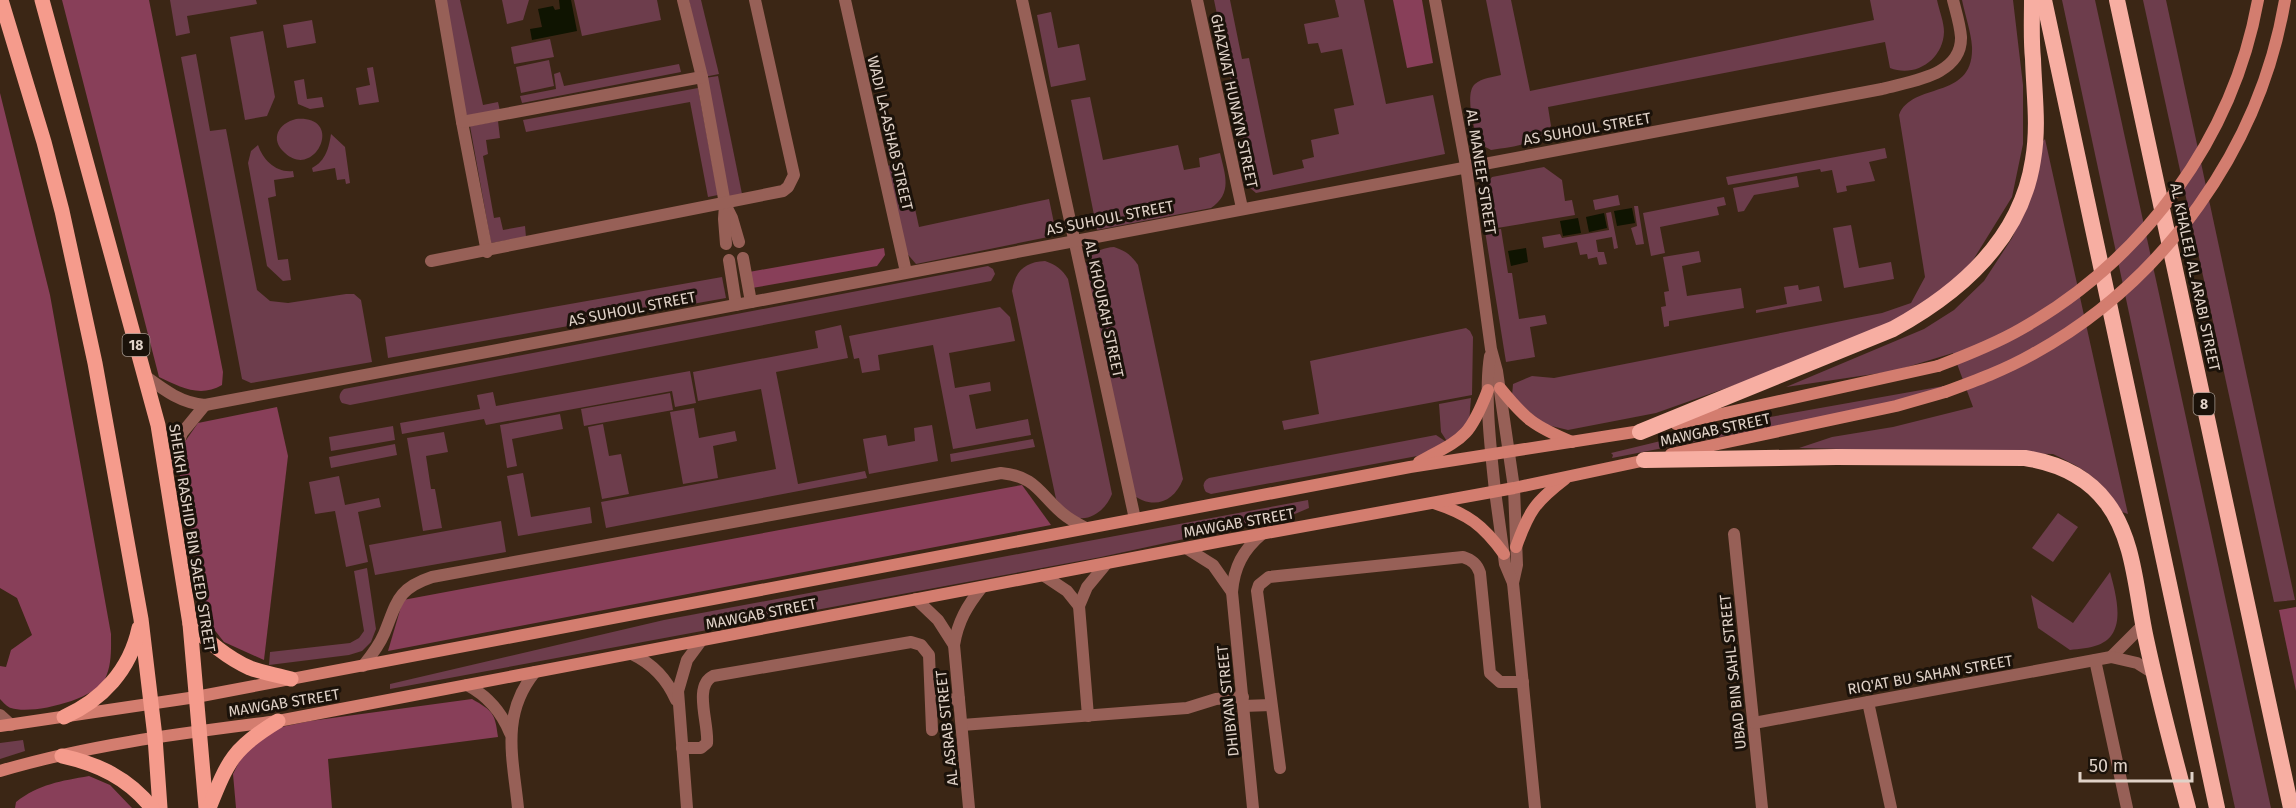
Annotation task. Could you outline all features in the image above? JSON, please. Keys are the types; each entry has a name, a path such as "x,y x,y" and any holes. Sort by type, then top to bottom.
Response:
{"highway":[{"path":"1640,432 1893,329 1927,311 1983,264 2006,232 2022,198 2033,161 2037,122 2032,56 2032,0"},
{"path":"2044,0 2217,808"},
{"name":"AL KHALEEJ AL ARABI STREET","path":"2117,0 2291,808"},
{"path":"1644,460 1836,457 2025,458 2041,461 2079,476 2107,502 2118,519 2127,544 2153,673 2188,808"}],"main road":[{"path":"1,0 44,142 80,288 141,619 155,737 160,808"},
{"name":"SHEIKH RASHID BIN SAEED STREET","path":"42,0 158,425 190,624 207,808"},
{"name":"MAWGAB STREET","path":"5,725 196,697 1410,467 1640,432 1938,366 1980,350 2020,330 2058,306 2094,279 2127,249 2157,216 2184,180 2207,142 2227,101 2243,59 2258,0"},
{"name":"MAWGAB STREET","path":"0,771 155,737 278,721 1186,548 1514,488 1896,406 1945,392 1990,375 2033,354 2073,329 2147,268 2178,233 2220,174 2253,110 2270,66 2285,0"},
{"path":"1410,467 1456,442 1466,434 1494,389 1528,421 1573,443"},
{"path":"1516,547 1533,507 1546,493 1569,477"},
{"path":"1433,502 1456,510 1475,521 1504,554"},
{"path":"64,717 90,703 112,683 131,653 141,619"},
{"path":"190,624 218,650 250,668 291,679"},
{"path":"207,808 229,763 239,749 259,732 278,721"},
{"path":"62,756 83,760 104,768 124,780 152,808"}],"street":[{"path":"441,0 487,252"},
{"path":"683,0 702,78 733,243"},
{"path":"431,261 487,252 725,204 783,191 788,187 794,175 755,0"},
{"name":"WADI LA-ASHAB STREET","path":"845,0 906,272"},
{"name":"AL KHOURAH STREET","path":"1022,0 1134,519"},
{"name":"GHAZWAT HUNAYN STREET","path":"1197,0 1242,208"},
{"name":"AL MANEEF STREET","path":"1434,0 1466,166 1491,349 1494,389 1491,455 1504,554 1507,571 1513,583"},
{"name":"AS SUHOUL STREET","path":"145,376 174,397 205,405 1882,89 1934,75 1952,60 1959,46 1960,29 1953,0"},
{"path":"462,122 702,78"},
{"path":"742,258 751,302"},
{"path":"729,260 736,305"},
{"name":"AL MANEEF STREET","path":"1494,389 1509,452 1514,488 1517,571 1513,583"},
{"path":"167,473 182,433 205,405"},
{"path":"363,666 380,644 394,605 403,591 416,582 432,577 1001,473 1014,474 1031,482 1062,512 1086,528"},
{"name":"DHIBYAN STREET","path":"1253,808 1232,592 1233,580 1240,559 1262,534"},
{"name":"UBAD BIN SAHL STREET","path":"1734,534 1762,808"},
{"name":"DHIBYAN STREET","path":"1186,548 1213,565 1232,592"},
{"path":"1280,768 1257,591 1263,580 1275,576 1467,558 1478,568 1490,673 1500,682 1523,682"},
{"path":"1088,716 1079,606 1087,587 1106,564"},
{"path":"1043,575 1067,591 1079,606"},
{"path":"1513,583 1535,808"},
{"name":"AL ASRAB STREET","path":"969,808 954,645 960,619 966,606 982,587"},
{"name":"AL ASRAB STREET","path":"916,599 938,620 954,645"},
{"path":"2111,657 2143,625"},
{"path":"687,808 677,702 682,671 701,640"},
{"path":"682,748 701,748 707,743 704,686 709,678 916,643 924,647 928,655 932,730"},
{"path":"632,654 657,671 665,680 677,702"},
{"name":"RIQ'AT BU SAHAN STREET","path":"1754,723 2111,657 2138,663 2153,673"},
{"path":"2095,660 2127,808"},
{"path":"518,808 511,734 517,701 535,672"},
{"path":"467,685 494,705 511,734"},
{"path":"931,701 959,699"},
{"path":"962,725 1187,708 1211,700 1271,705"},
{"path":"1868,702 1891,808"},
{"path":"0,715 5,725"}],"shaded area":[{"path":"62,0 149,0 223,372 222,385 214,389 190,390 159,377"},
{"path":"170,0 256,0 257,4 187,16 190,33 176,36"},
{"path":"441,0 460,0 483,105 498,102 500,111 467,118"},
{"path":"502,0 529,0 523,20 507,24"},
{"path":"559,0 571,0 577,31 532,40 530,29 542,27 538,9 553,6 555,10 560,9"},
{"path":"574,0 657,0 661,20 582,36"},
{"path":"689,0 701,0 719,74 704,77"},
{"path":"1214,0 1230,0 1242,59 1249,58 1273,175 1304,168 1302,160 1314,157 1311,140 1339,134 1334,109 1354,105 1342,49 1321,53 1318,43 1308,44 1304,24 1339,17 1335,0 1364,0 1386,104 1433,95 1445,154 1256,193 1243,182 1239,161 1247,159"},
{"path":"1393,0 1422,0 1433,63 1407,68"},
{"path":"1486,0 1511,0 1530,91 1874,20 1870,0 1937,0 1944,32 1939,51 1933,58 1926,64 1909,71 1890,68 1885,42 1548,107 1551,126 1545,133 1524,144 1491,150 1477,137 1470,101 1475,84 1501,75"},
{"path":"1962,0 2013,0 2023,85 2023,144 2012,197 1970,265 1924,310 1856,342 1656,413 1568,430 1543,424 1512,396 1513,384 1532,376 1554,378 1882,313 1911,303 1925,277 1899,115 1906,105 1916,98 1953,83 1963,76 1970,64 1972,47"},
{"path":"2062,0 2095,0 2271,808 2235,808"},
{"path":"2143,0 2166,0 2295,600 2274,602"},
{"path":"1051,12 1058,48 1079,44 1086,80 1051,87 1037,15"},
{"path":"312,20 316,43 287,48 283,25"},
{"path":"263,31 275,97 267,116 245,120 230,37"},
{"path":"550,39 554,57 514,64 511,47"},
{"path":"196,54 210,131 226,129 257,290 270,301 288,303 354,294 361,300 372,362 251,383 242,379 181,57"},
{"path":"549,60 554,86 521,93 516,67"},
{"path":"679,64 681,72 522,103 520,96 556,89 554,74 560,72 564,86"},
{"path":"373,67 379,102 359,105 356,88 370,85 367,68"},
{"path":"718,76 742,194 729,197 705,78"},
{"path":"304,79 307,99 322,97 324,107 310,109 298,104 294,81"},
{"path":"698,88 718,195 708,197 690,102 526,132 523,120"},
{"path":"0,93 50,295 111,634 109,668 99,687 62,704 21,710 7,706 0,699 0,666 6,667 11,650 32,635 17,598 0,588"},
{"path":"1090,97 1103,160 1178,145 1184,170 1200,167 1199,158 1220,153 1226,183 1218,202 1211,208 1097,230 1071,100"},
{"path":"296,119 311,120 320,127 322,135 315,153 306,159 296,159 285,153 278,142 278,132 281,128"},
{"path":"498,121 500,138 486,140 488,154 483,156 494,218 500,217 503,230 525,226 526,237 491,243 470,126"},
{"path":"331,134 345,147 350,183 346,184 345,179 337,180 335,168 313,172 312,168 321,162 326,153"},
{"path":"2045,139 2128,514 2122,512 2108,492 2093,477 2053,454 1799,448 1832,437 1893,427 1973,407 1953,353 1894,371 1786,387 1924,329 1954,310 1984,281 2012,238 2033,190 2040,144"},
{"path":"258,145 263,156 276,168 293,171 294,177 274,180 276,196 268,198 278,260 288,259 291,280 283,281 267,266 248,163 251,151"},
{"path":"1885,148 1887,158 1869,162 1875,181 1846,186 1847,191 1837,193 1832,170 1821,172 1820,169 1728,185 1726,177"},
{"path":"905,163 919,227 1049,199 1055,228 1048,237 916,264 904,250 886,166"},
{"path":"1544,167 1562,180 1565,201 1572,200 1575,215 1485,230 1479,193 1492,177"},
{"path":"1797,176 1799,187 1754,195 1744,211 1738,212 1733,188"},
{"path":"1618,195 1620,205 1595,210 1593,200"},
{"path":"1724,197 1726,205 1717,207 1719,215 1660,227 1665,253 1651,256 1643,213"},
{"path":"1634,206 1638,206 1644,244 1636,245 1631,228 1637,226"},
{"path":"1632,208 1635,223 1617,226 1614,211"},
{"path":"1611,212 1618,248 1614,249 1612,237 1596,240 1598,252 1604,252 1607,264 1599,265 1597,257 1588,259 1587,254 1580,255 1577,242 1544,248 1542,237 1560,234 1562,238 1609,230 1606,213"},
{"path":"1604,213 1607,228 1589,232 1586,217"},
{"path":"1578,218 1581,233 1563,236 1560,221"},
{"path":"1851,225 1859,268 1891,262 1894,279 1844,288 1833,228"},
{"path":"1501,229 1508,273 1512,273 1519,319 1545,315 1547,324 1530,327 1535,357 1506,362 1485,231"},
{"path":"1114,247 1128,254 1138,265 1183,479 1174,494 1162,502 1147,502 1132,494 1083,267 1096,252"},
{"path":"884,248 885,255 877,266 752,288 749,272"},
{"path":"1526,248 1528,262 1511,266 1508,251"},
{"path":"1699,251 1701,262 1682,266 1687,296 1741,288 1744,308 1669,321 1669,326 1664,327 1661,307 1666,306 1664,292 1669,291 1663,257"},
{"path":"1045,261 1058,268 1068,279 1112,494 1101,511 1089,517 1082,518 1069,514 1056,499 1012,291 1018,273 1022,269 1032,263"},
{"path":"988,266 995,274 991,281 350,405 342,403 340,399 340,394 344,389"},
{"path":"722,277 726,298 388,358 385,337"},
{"path":"1798,285 1799,290 1819,286 1822,301 1756,313 1756,310 1787,304 1784,287"},
{"path":"1000,307 1010,317 1015,341 949,353 955,388 990,382 991,391 969,395 976,429 1028,419 1031,435 953,449 933,345 878,355 880,370 862,373 859,358 854,359 849,336"},
{"path":"841,325 848,358 776,372 798,484 865,471 867,478 606,528 601,502 776,469 761,389 698,401 693,372 818,348 815,331"},
{"path":"1466,328 1473,337 1472,395 1284,430 1282,421 1319,414 1310,361"},
{"path":"690,371 696,403 675,407 672,391 486,425 484,419 402,434 400,423 480,409 477,395 493,392 496,406"},
{"path":"1955,384 1879,406 1612,458 1611,453 1731,424"},
{"path":"670,393 673,410 584,426 581,409"},
{"path":"1471,398 1469,423 1448,443 1441,432 1439,404"},
{"path":"277,407 288,456 264,660 224,642 209,623 178,466 184,443 198,423"},
{"path":"694,408 699,438 735,431 737,441 713,446 718,478 683,484 670,412"},
{"path":"560,414 563,429 512,439 517,466 507,468 500,425"},
{"path":"603,424 609,456 621,454 629,494 602,499 588,427"},
{"path":"932,425 938,461 869,474 863,439 886,435 888,446 915,441 914,428"},
{"path":"393,426 395,440 331,451 329,437"},
{"path":"444,432 448,452 426,456 431,489 435,489 442,528 423,531 407,438"},
{"path":"1436,435 1445,441 1439,452 1211,494 1204,488 1204,482 1209,478"},
{"path":"1033,439 1035,447 951,462 950,454"},
{"path":"395,444 397,455 331,468 329,457"},
{"path":"523,473 531,517 590,507 592,523 518,536 507,476"},
{"path":"339,476 345,505 379,498 381,507 358,512 368,562 346,567 335,511 315,514 309,482"},
{"path":"1022,485 1051,525 388,651 403,600"},
{"path":"1308,500 1309,508 1290,516 1101,557 390,689 390,684 664,620"},
{"path":"2058,513 2078,527 2053,562 2032,548"},
{"path":"501,521 506,552 375,575 369,545"},
{"path":"367,568 376,629 371,642 362,651 349,655 269,665 270,652 350,643 359,638 364,631 354,571"},
{"path":"2110,572 2118,613 2117,623 2107,640 2095,646 2070,650 2038,628 2031,595 2073,623"},
{"path":"2296,607 2296,691 2279,610"},
{"path":"472,699 492,714 498,737 328,759 332,808 236,808 233,774 246,748 267,730 310,721"},
{"path":"23,740 25,751 0,759 0,743"},
{"path":"89,776 110,785 132,808 15,808 16,802 42,787"}]}
